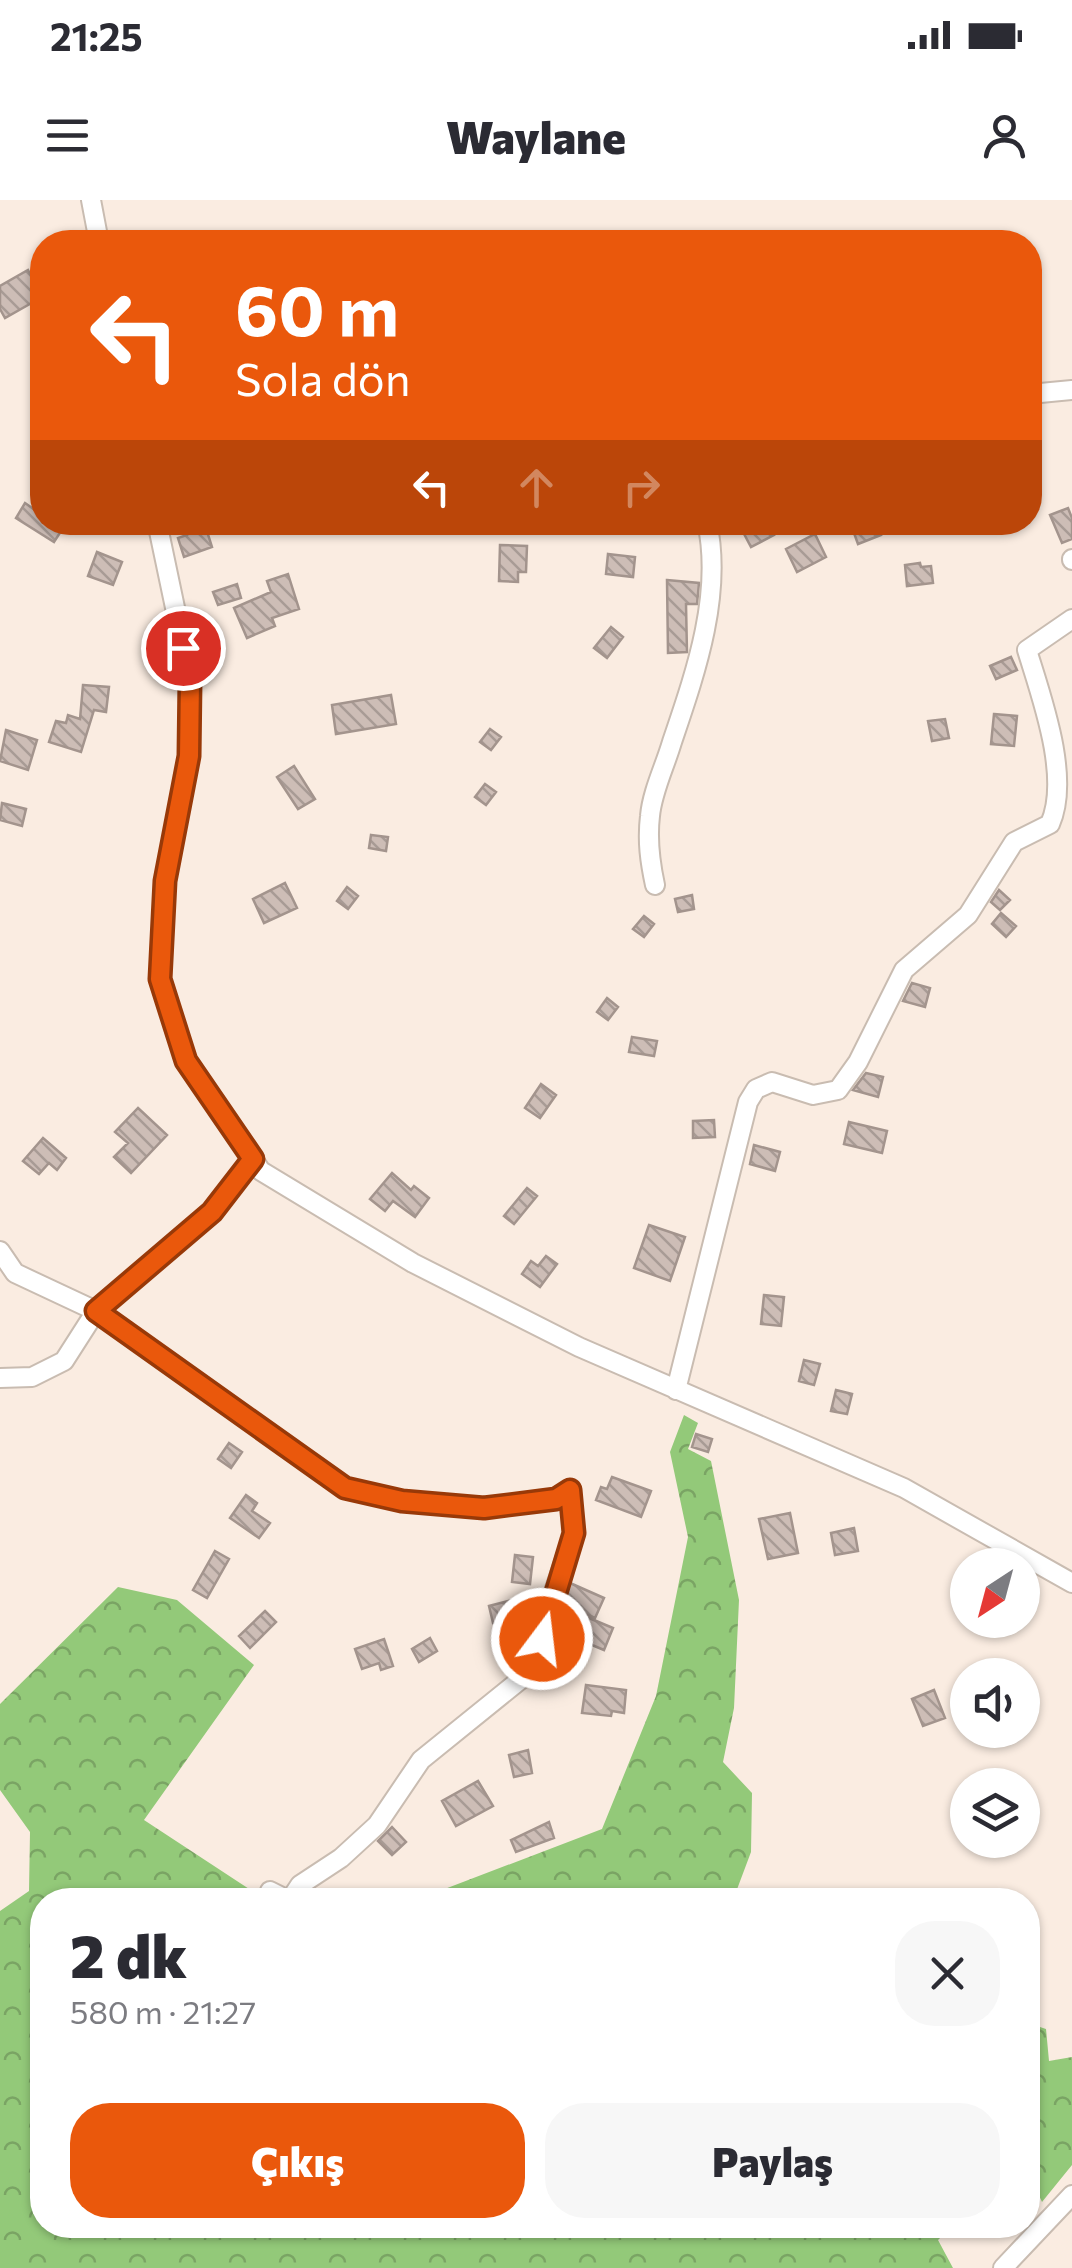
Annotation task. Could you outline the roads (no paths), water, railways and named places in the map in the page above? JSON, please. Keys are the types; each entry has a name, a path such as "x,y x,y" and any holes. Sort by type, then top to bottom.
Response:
{"street":[{"path":"91,200 97,230"},
{"path":"1042,393 1072,390"},
{"path":"160,535 190,680 189,756 165,881 160,979 186,1061 262,1170 414,1263 579,1347 904,1488 1072,1582"},
{"path":"655,886 648,852 650,812 700,648 712,582 709,535"},
{"path":"676,1390 735,1150 748,1102 756,1089 772,1082 813,1095 838,1090 858,1062 904,970 968,916 1014,842 1045,829 1053,818 1054,755 1028,650 1072,619"},
{"path":"0,1378 32,1377 64,1361 96,1311 212,1212 253,1159"},
{"path":"0,1251 15,1273 96,1311 345,1488 402,1501 484,1508 556,1499 570,1490 574,1533 548,1612 536,1667 421,1760 376,1825 341,1858 298,1888"},
{"path":"1040,2229 1072,2195"},
{"path":"1003,2268 1031,2238"}]}
